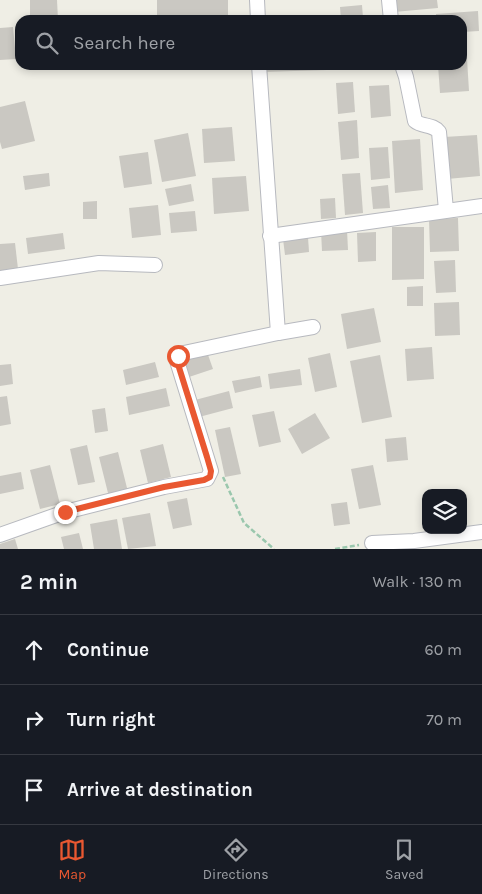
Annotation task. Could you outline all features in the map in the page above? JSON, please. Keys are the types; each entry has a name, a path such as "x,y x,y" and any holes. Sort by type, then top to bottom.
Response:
{"street":[{"path":"257,0 258,15"},
{"path":"389,0 390,15"},
{"path":"259,70 278,333"},
{"path":"404,70 415,121 434,127 439,132 446,210"},
{"path":"270,236 482,206"},
{"path":"0,278 99,263 155,265"},
{"path":"0,535 65,512 164,487 204,480 210,477 211,471 177,361 178,356 181,352 313,327"},
{"path":"372,543 414,541 482,532"}],"path":[{"path":"211,471 222,475 244,523 274,549"},
{"path":"335,549 372,543"}],"building":[{"path":"30,0 57,0 58,15 30,15"},
{"path":"157,0 228,0 228,15 157,15"},
{"path":"393,0 437,0 438,8 394,12"},
{"path":"362,5 363,15 341,15 340,7"},
{"path":"478,11 479,31 467,32 467,15 436,14"},
{"path":"13,27 15,59 0,60 0,28"},
{"path":"467,59 469,91 440,93 438,70 467,70"},
{"path":"262,70 327,70 262,72"},
{"path":"353,82 355,112 338,114 336,83"},
{"path":"389,85 391,116 371,118 369,86"},
{"path":"25,101 35,141 2,149 0,142 0,107"},
{"path":"357,120 359,158 341,160 338,122"},
{"path":"232,127 235,161 204,163 202,129"},
{"path":"188,133 196,176 162,182 154,140"},
{"path":"477,135 480,176 447,179 444,137"},
{"path":"420,139 423,190 395,193 392,141"},
{"path":"388,147 390,178 371,180 369,148"},
{"path":"148,152 152,184 124,188 119,156"},
{"path":"49,173 50,186 25,190 23,176"},
{"path":"360,173 363,213 345,215 342,174"},
{"path":"246,176 249,211 214,214 212,178"},
{"path":"191,184 194,201 169,206 165,189"},
{"path":"388,185 390,208 373,209 371,187"},
{"path":"335,198 336,218 321,219 320,199"},
{"path":"97,201 97,219 83,219 83,202"},
{"path":"158,205 161,235 132,238 129,208"},
{"path":"195,211 197,231 171,233 169,213"},
{"path":"458,218 459,251 430,252 429,219"},
{"path":"392,227 424,227 424,279 392,280"},
{"path":"347,230 348,250 322,251 321,231"},
{"path":"376,232 376,261 358,262 357,233"},
{"path":"63,233 65,249 28,254 26,238"},
{"path":"308,237 309,252 285,255 283,239"},
{"path":"15,243 18,269 0,271 0,244"},
{"path":"455,260 456,292 436,293 434,261"},
{"path":"423,286 423,306 407,306 407,287"},
{"path":"459,302 460,335 435,336 434,303"},
{"path":"374,308 381,342 347,349 341,314"},
{"path":"432,347 434,379 407,381 405,349"},
{"path":"207,352 213,369 186,378 180,361"},
{"path":"330,353 337,387 315,392 308,358"},
{"path":"380,355 392,417 362,423 350,361"},
{"path":"155,362 159,377 126,385 123,370"},
{"path":"11,364 13,384 0,386 0,365"},
{"path":"300,369 302,385 270,389 268,374"},
{"path":"260,376 262,387 235,393 232,381"},
{"path":"166,388 170,406 129,415 126,397"},
{"path":"229,391 233,408 199,417 195,400"},
{"path":"7,396 11,424 0,426 0,397"},
{"path":"105,408 108,431 95,433 92,410"},
{"path":"274,411 281,442 259,447 252,415"},
{"path":"315,413 330,438 302,454 288,429"},
{"path":"230,427 241,474 225,477 215,430"},
{"path":"406,437 408,460 387,462 385,439"},
{"path":"163,444 171,477 148,483 140,450"},
{"path":"87,445 95,482 78,485 70,449"},
{"path":"118,452 128,492 109,497 99,457"},
{"path":"50,465 60,504 40,509 30,470"},
{"path":"373,465 381,505 359,509 351,469"},
{"path":"21,472 24,489 0,494 0,476"},
{"path":"187,498 192,525 173,529 167,502"},
{"path":"347,502 350,524 334,526 331,504"},
{"path":"150,513 156,546 128,549 122,518"},
{"path":"117,519 122,549 94,549 90,524"},
{"path":"79,533 83,549 64,549 61,537"},
{"path":"15,539 18,549 0,549 0,544"}],"route":[{"path":"65,512 164,487 204,480 210,477 211,471 177,361 178,356"}]}
